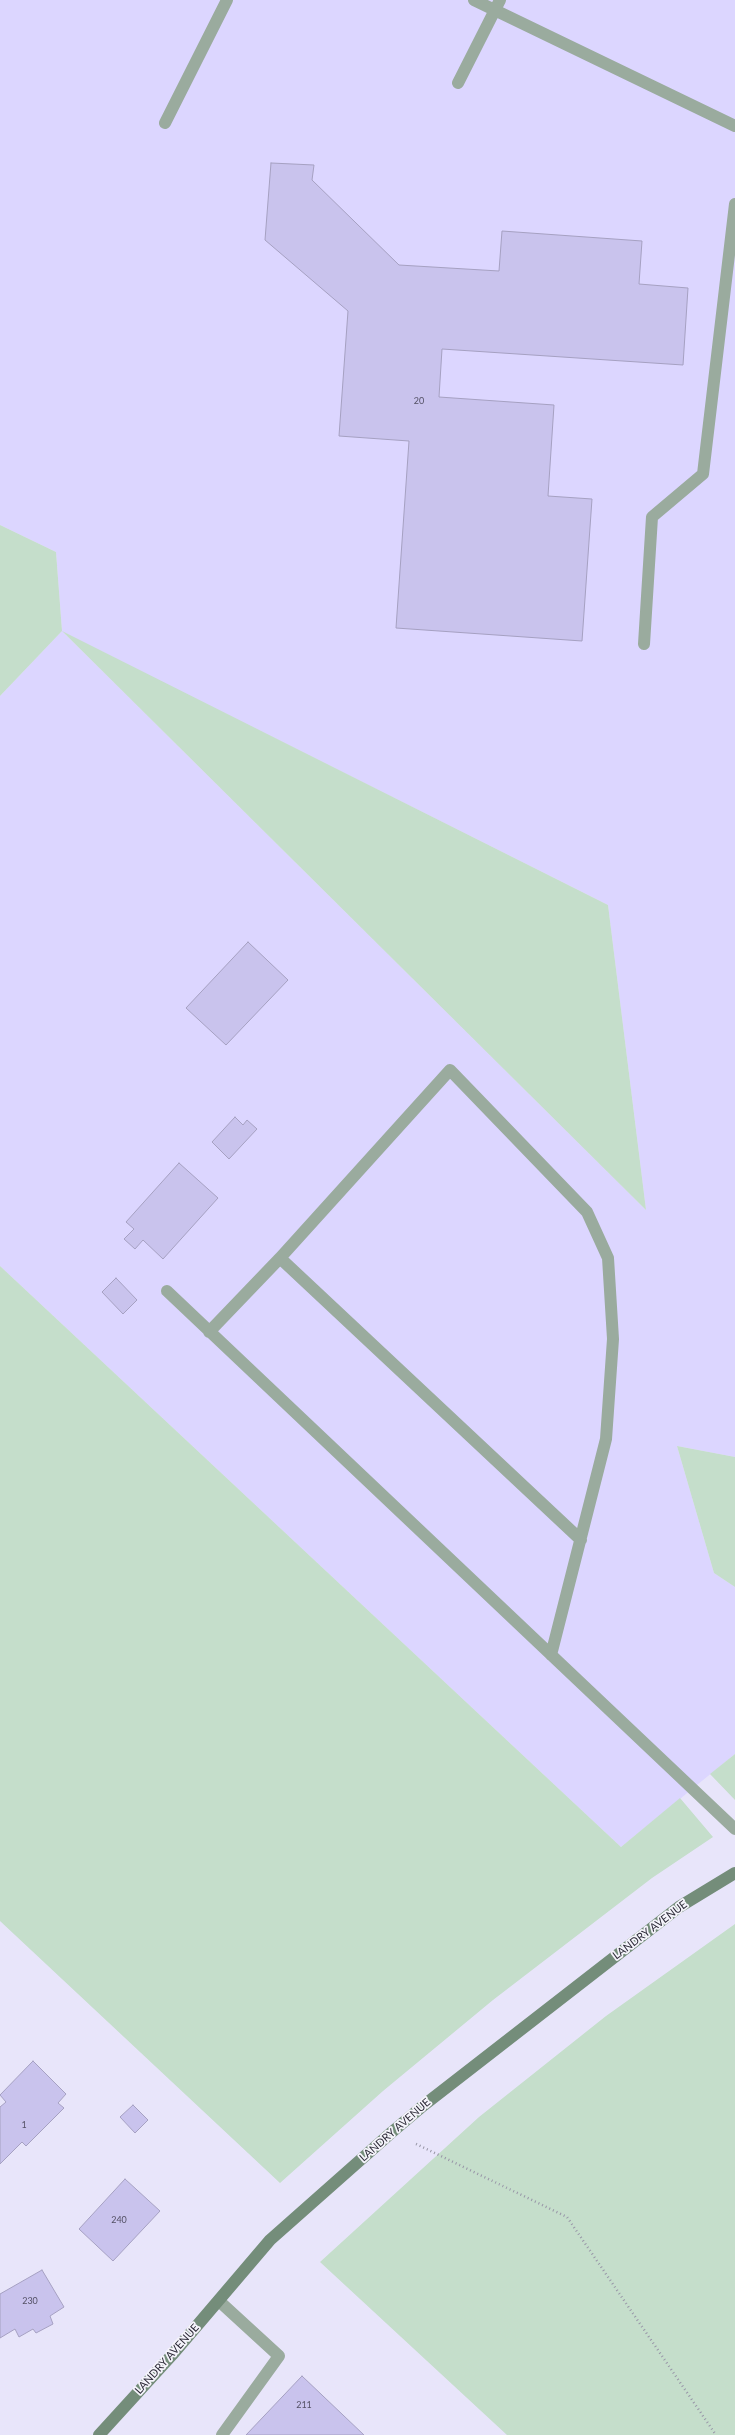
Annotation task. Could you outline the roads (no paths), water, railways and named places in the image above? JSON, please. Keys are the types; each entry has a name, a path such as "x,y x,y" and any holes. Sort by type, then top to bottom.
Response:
{"street":[{"name":"LANDRY AVENUE","path":"99,2435 219,2300 270,2240 392,2132 424,2105 679,1907 735,1873"}],"lane":[{"path":"165,123 227,0"},
{"path":"474,0 497,5 735,126"},
{"path":"458,83 497,5"},
{"path":"644,644 652,517 703,474 735,204"},
{"path":"209,1332 280,1258 450,1070 587,1212 608,1258 613,1339 606,1439 551,1655"},
{"path":"280,1258 581,1540"},
{"path":"167,1291 735,1829"},
{"path":"219,2300 279,2356 222,2435"}]}
